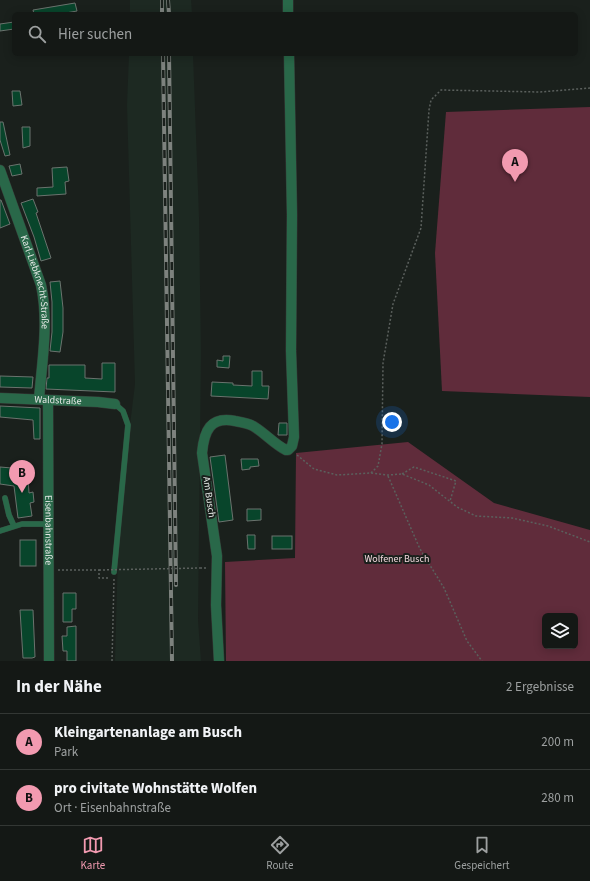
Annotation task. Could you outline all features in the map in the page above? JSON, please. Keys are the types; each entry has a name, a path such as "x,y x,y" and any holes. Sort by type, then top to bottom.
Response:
{"street":[{"path":"288,0 288,12"},
{"path":"289,56 292,216 291,351 294,437 290,448"},
{"name":"Karl-Liebknecht-Straße","path":"0,170 42,285 45,319 44,399"},
{"name":"Waldstraße","path":"0,398 44,399 115,404"},
{"name":"Eisenbahnstraße","path":"44,399 48,524 49,661"},
{"name":"Am Busch","path":"219,661 216,605 217,556 202,453 206,432 216,421 232,420 252,425 284,449 288,450 290,448"}],"lane":[{"path":"114,572 128,425 124,411 115,404"},
{"path":"5,498 9,515 14,526"},
{"path":"0,531 22,524 48,524"}],"path":[{"path":"371,473 378,466 382,444 383,364 393,304 421,228 429,110 431,100 441,90 540,92 590,88"},
{"path":"290,448 314,469 338,475 371,473 388,475 402,474 429,485 457,507 476,516 512,518 548,526 590,542"},
{"path":"402,474 414,466 456,481 450,501"},
{"path":"388,475 420,549 444,588 467,641 482,661"},
{"path":"48,570 200,568"},
{"path":"99,570 99,578 114,578 112,661"}],"shaded area":[{"path":"130,0 191,0 192,12 130,12"},
{"path":"129,56 193,56 199,217 201,353 198,620 201,661 115,661 119,514 135,384 127,105"}],"green space":[{"path":"590,107 590,397 442,391 435,253 446,112"},
{"name":"Wolfener Busch","path":"408,442 494,503 590,530 590,661 226,661 225,562 295,558 296,453"}],"building":[{"path":"75,3 77,11 34,12 33,10"},
{"path":"12,22 12,29 0,31 0,24"},
{"path":"12,91 20,91 22,105 13,106"},
{"path":"0,122 3,122 10,155 5,156 0,140"},
{"path":"22,127 30,127 30,146 23,148"},
{"path":"20,164 22,174 12,176 9,166"},
{"path":"67,167 69,181 65,182 66,194 37,196 37,188 53,187 52,168"},
{"path":"33,199 38,212 36,213 51,258 41,261 34,237 21,203"},
{"path":"0,200 10,224 0,228"},
{"path":"60,281 63,308 63,332 60,352 50,351 52,332 52,302 50,282"},
{"path":"223,356 230,356 229,368 217,367 217,360 223,361"},
{"path":"102,363 115,363 115,392 46,389 47,378 49,378 49,365 85,365 85,378 102,379"},
{"path":"252,371 262,371 262,386 269,386 268,399 211,396 212,382 252,386"},
{"path":"0,376 33,377 32,388 0,387"},
{"path":"0,406 40,408 40,439 34,439 33,420 0,417"},
{"path":"279,423 287,423 287,435 278,435"},
{"path":"225,455 233,520 219,522 210,457"},
{"path":"241,459 258,459 259,466 242,470"},
{"path":"0,467 12,468 11,472 22,474 24,472 29,478 29,493 33,492 34,502 30,503 32,516 18,518 14,486 0,484"},
{"path":"247,509 261,509 261,520 247,521"},
{"path":"247,535 255,535 255,549 248,549"},
{"path":"272,536 292,536 292,549 272,549"},
{"path":"20,540 36,540 36,566 20,566"},
{"path":"63,593 76,593 76,609 72,609 72,622 63,622"},
{"path":"20,610 33,610 35,657 32,658 23,658"},
{"path":"76,626 76,661 67,661 67,651 63,651 62,636 67,636 67,627"}],"railway":[{"path":"162,0 162,12"},
{"path":"168,0 169,12"},
{"path":"163,56 172,661"},
{"path":"169,56 176,585"}],"place":[{"name":"Kleingartenanlage am Busch","path":"515,182"},
{"name":"pro civitate Wohnstätte Wolfen","path":"22,493"}]}
